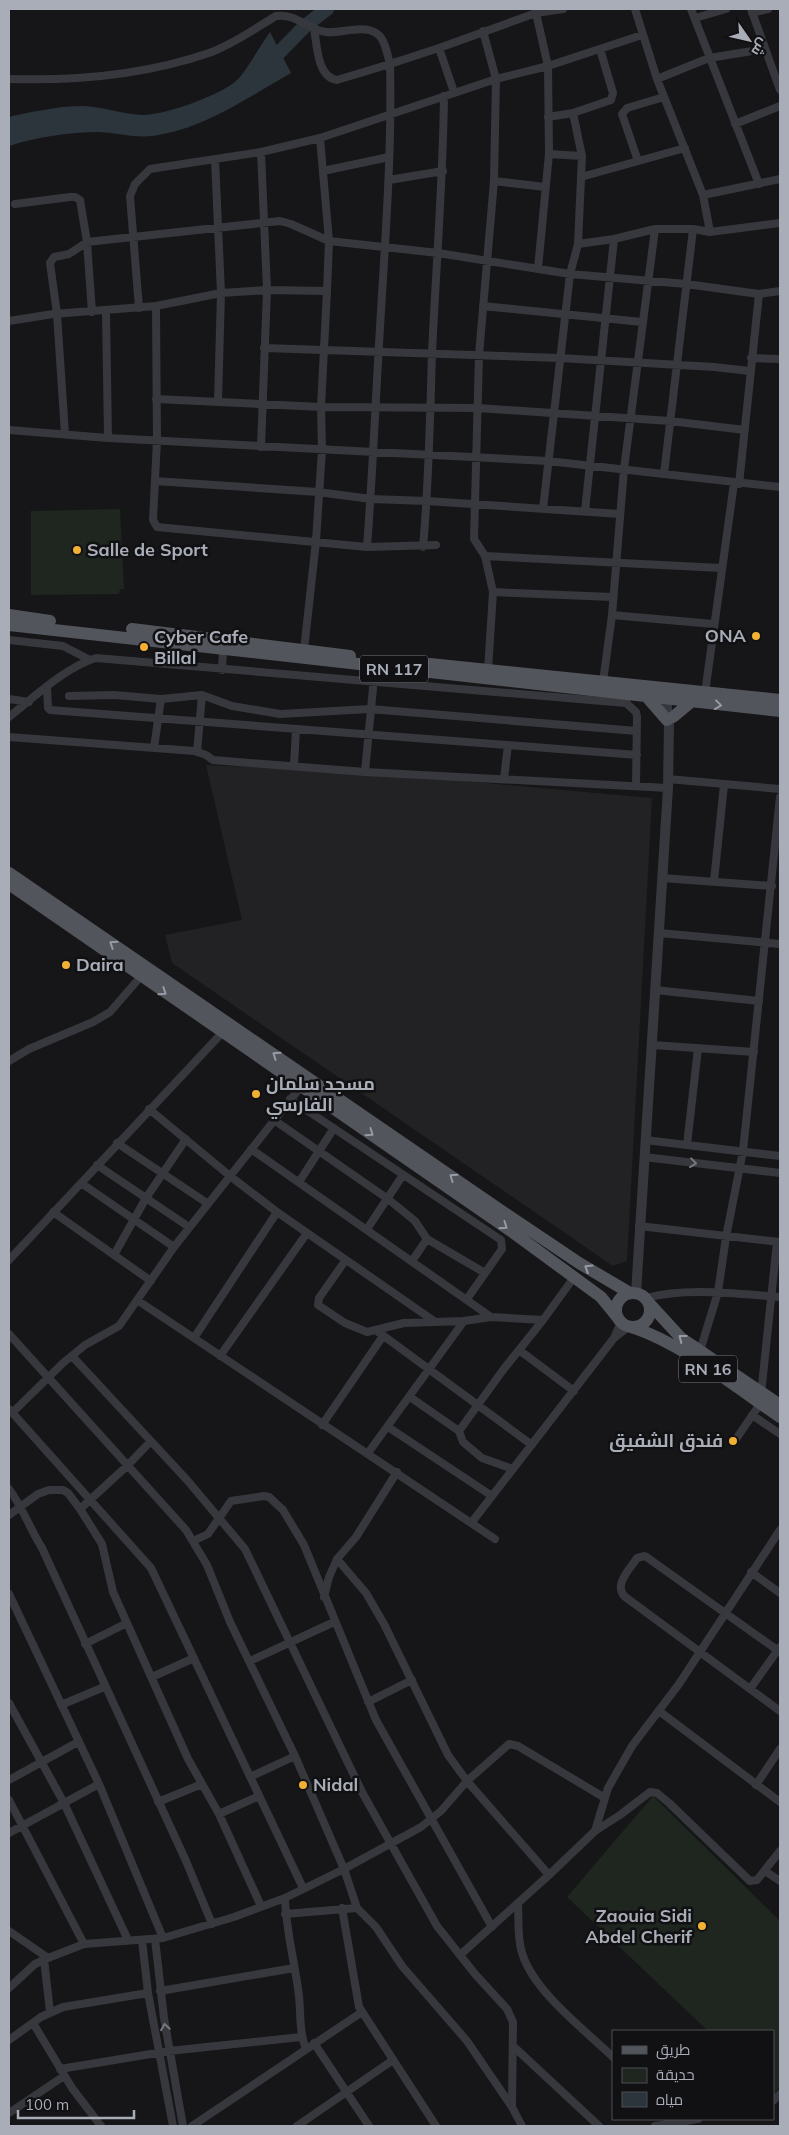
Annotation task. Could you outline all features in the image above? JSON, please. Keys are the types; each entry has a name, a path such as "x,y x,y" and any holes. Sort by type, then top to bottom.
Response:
{"main road":[{"name":"RN 117","path":"9,615 304,650 603,682 673,695 692,702 780,711"},
{"name":"RN 117","path":"9,625 113,635 627,699 705,693 780,700"},
{"path":"647,697 670,720 692,702"},
{"name":"RN 16","path":"9,873 145,973 222,1033 305,1082 460,1196 575,1276 601,1297 625,1324 662,1340 761,1398 780,1405"},
{"name":"RN 16","path":"9,884 580,1263 640,1297 675,1333 761,1398 780,1417"},
{"path":"640,1297 651,1309 647,1320 643,1325 625,1324 616,1305 619,1299 640,1297"}],"street":[{"path":"314,28 321,65 326,76 337,80 439,48 536,13 563,9"},
{"path":"635,9 657,79 703,195 710,232"},
{"path":"692,9 735,124 760,184"},
{"path":"695,18 726,9"},
{"path":"768,9 751,11 780,90"},
{"path":"536,13 548,66 549,154 538,268"},
{"path":"9,79 61,81 124,74 210,53 276,16 286,15 326,32 370,30 382,38 390,64 391,115 389,180 378,353 375,451 367,546"},
{"path":"483,31 496,79 494,181 479,355 474,539 485,556 493,592 488,670"},
{"path":"139,308 130,196 141,177 150,169 261,152 320,138 454,92 548,66 642,35"},
{"path":"439,48 454,92"},
{"path":"548,117 573,113 610,100 613,96 600,49"},
{"path":"657,79 710,58 765,49"},
{"path":"423,547 430,454 432,355 443,171 444,96"},
{"path":"638,161 622,114 627,108 664,97"},
{"path":"735,124 780,106"},
{"path":"543,509 570,274 578,244 582,156 573,113"},
{"path":"304,650 316,541 322,450 321,407 328,291 329,241 320,138"},
{"path":"581,177 685,148"},
{"path":"261,152 267,290 261,403 261,446"},
{"path":"549,154 582,156"},
{"path":"324,171 389,157"},
{"path":"215,159 221,293 218,401"},
{"path":"389,180 443,171"},
{"path":"703,195 780,180"},
{"path":"494,181 545,187"},
{"path":"15,204 78,198 87,242 92,312"},
{"path":"65,434 57,314 51,260 69,254 87,242 288,222 329,241 438,253 570,274 686,284 759,294 780,291"},
{"path":"578,244 614,239 655,229 693,229 710,232 780,223"},
{"path":"603,682 612,615 614,564 624,469 655,229"},
{"path":"664,474 679,364 693,229"},
{"path":"585,511 614,239"},
{"path":"9,321 57,314 156,306 221,293 267,290 328,291"},
{"path":"705,693 721,568 745,430 759,294"},
{"path":"156,306 157,440 153,520 157,527 367,546 423,547 436,545"},
{"path":"483,306 642,322"},
{"path":"106,311 108,438"},
{"path":"264,348 560,358 679,364 750,371"},
{"path":"751,358 780,359"},
{"path":"156,399 321,407 432,406 478,408 670,422 745,430"},
{"path":"9,430 108,438 548,461 736,484 780,487"},
{"path":"155,481 318,492 371,499 427,500 620,514"},
{"path":"485,556 721,568"},
{"path":"493,592 612,597"},
{"path":"612,615 713,624"},
{"path":"9,640 63,646 90,660"},
{"path":"222,670 223,650"},
{"path":"9,717 46,688 96,658 222,670 627,699 636,712 636,786"},
{"path":"365,772 375,667"},
{"path":"46,688 48,708 50,710 637,755"},
{"path":"69,696 114,695 161,699 202,695 232,706 280,714 370,709 637,731"},
{"path":"197,752 202,695"},
{"path":"673,695 639,1226 640,1297 718,1292 777,1297"},
{"path":"9,699 28,702"},
{"path":"154,748 161,699"},
{"path":"294,766 296,729"},
{"path":"9,737 197,752 213,760 365,772 636,786 668,783 780,789"},
{"path":"504,779 508,745"},
{"path":"714,881 724,785"},
{"path":"700,1351 718,1292 726,1236 743,1151 780,797"},
{"path":"662,878 772,886"},
{"path":"659,933 780,944"},
{"path":"9,1061 29,1049 93,1022 110,1012 145,973"},
{"path":"655,990 759,1000"},
{"path":"9,1260 222,1033"},
{"path":"652,1045 754,1052"},
{"path":"687,1145 698,1048"},
{"path":"303,1888 151,1568 10,1411 86,1344 119,1326 189,1227 305,1082"},
{"path":"290,1099 502,1242 502,1249 467,1299"},
{"path":"149,1109 277,1212 434,1321"},
{"path":"274,1120 388,1199 415,1221 428,1239 485,1274"},
{"path":"299,1182 334,1128"},
{"path":"114,1255 146,1198 186,1139"},
{"path":"645,1140 780,1156"},
{"path":"117,1143 208,1203"},
{"path":"251,1149 491,1317"},
{"path":"644,1157 780,1173"},
{"path":"98,1164 189,1227"},
{"path":"367,1229 404,1175"},
{"path":"81,1182 174,1247"},
{"path":"453,1208 460,1196"},
{"path":"53,1212 151,1281"},
{"path":"194,1338 277,1212"},
{"path":"639,1226 779,1242 777,1297 761,1398 736,1439"},
{"path":"220,1356 307,1233"},
{"path":"412,1261 428,1239"},
{"path":"345,1260 319,1298 318,1305 356,1329 380,1333 404,1323 464,1321 491,1317 543,1320"},
{"path":"459,1431 575,1276"},
{"path":"138,1300 322,1425 397,1472 495,1539"},
{"path":"368,1453 464,1321"},
{"path":"472,1522 625,1324"},
{"path":"380,1333 532,1445"},
{"path":"322,1425 380,1333"},
{"path":"9,1334 186,1530 206,1565 295,1756 344,1868 357,1908 376,1927 402,1966 468,2041 512,2107 522,2126"},
{"path":"518,1350 574,1391"},
{"path":"72,1356 219,1516 251,1558 289,1642 362,1792 391,1844 438,1926 460,1955 510,2012 513,2022 512,2107"},
{"path":"410,1397 459,1431 463,1442 482,1458 513,1469"},
{"path":"752,1415 780,1434"},
{"path":"388,1427 492,1496"},
{"path":"80,1509 128,1466 151,1441"},
{"path":"324,1599 328,1577 337,1558 356,1537 397,1472"},
{"path":"9,1489 21,1505 28,1526 42,1548 104,1687 186,1861 212,1924"},
{"path":"9,1515 38,1494 58,1489 68,1493 80,1509 102,1544 113,1592 188,1759 219,1814 261,1906"},
{"path":"193,1541 208,1534 231,1501 264,1496 277,1504 304,1546 324,1599 368,1702 400,1766 492,1927"},
{"path":"595,1830 605,1798 632,1746 700,1652 724,1612 780,1530"},
{"path":"750,1689 780,1650 646,1556 637,1558 621,1582 619,1588 624,1596 750,1689 780,1711"},
{"path":"337,1558 366,1593 412,1680 448,1755 467,1781 549,1875"},
{"path":"751,1572 780,1593"},
{"path":"9,1594 99,1784 163,1938"},
{"path":"250,1661 334,1622"},
{"path":"85,1644 127,1623"},
{"path":"152,1677 194,1658"},
{"path":"368,1702 412,1680"},
{"path":"61,1705 104,1687"},
{"path":"9,1703 64,1803 128,1940"},
{"path":"659,1711 780,1802"},
{"path":"9,1780 78,1742"},
{"path":"9,1988 35,1964 84,1944 163,1938 212,1924 284,1898 391,1844 431,1819 467,1781 511,1744 605,1798"},
{"path":"756,1785 780,1749"},
{"path":"250,1777 295,1756"},
{"path":"9,1833 99,1784"},
{"path":"158,1802 202,1784"},
{"path":"460,1955 518,1904 595,1830 620,1816 647,1793 654,1792 747,1879 756,1881 780,1851"},
{"path":"219,1814 259,1796"},
{"path":"9,1800 84,1944"},
{"path":"765,1871 780,1881"},
{"path":"284,1898 299,1997 301,2037 306,2049"},
{"path":"518,1904 520,1944 529,1969 550,1997 612,2056"},
{"path":"342,1908 358,2002 362,2012 436,2126"},
{"path":"285,1914 357,1908"},
{"path":"9,1931 46,1959 50,2012"},
{"path":"154,1939 169,2051 183,2126"},
{"path":"142,1940 158,2053 173,2126"},
{"path":"143,1955 155,1953"},
{"path":"160,1991 294,1968"},
{"path":"9,2040 50,2012 63,2007 148,1992"},
{"path":"192,2126 362,2012"},
{"path":"33,2023 97,2125"},
{"path":"9,2113 62,2072 169,2051 301,2037"},
{"path":"314,2043 369,2126"},
{"path":"513,2046 599,2126"},
{"path":"297,2126 393,2060"},
{"path":"656,2126 680,2122"}],"shaded area":[{"path":"206,765 365,772 652,798 627,1261 613,1266 172,963 165,935 242,920"}],"green space":[{"name":"Salle de Sport","path":"120,509 124,589 120,589 119,594 31,595 31,511"},
{"path":"653,1796 780,1921 780,2087 774,2094 774,2030 707,2030 567,1897"}],"water":[{"path":"270,32 291,73 207,120 190,127 153,136 99,132 77,133 42,138 9,146 9,118 12,116 75,106 141,115 164,112 208,97 233,84 240,77"}],"waterway":[{"path":"268,64 305,26 327,9"}],"place":[{"name":"Salle de Sport","path":"77,550"},
{"name":"ONA","path":"756,636"},
{"name":"Cyber Cafe Billal","path":"144,647"},
{"name":"Daira","path":"66,965"},
{"name":"مسجد سلمان الفارسي","path":"256,1094"},
{"name":"فندق الشفيق","path":"733,1441"},
{"name":"Nidal","path":"303,1785"},
{"name":"Zaouia Sidi Abdel Cherif","path":"702,1926"}]}
